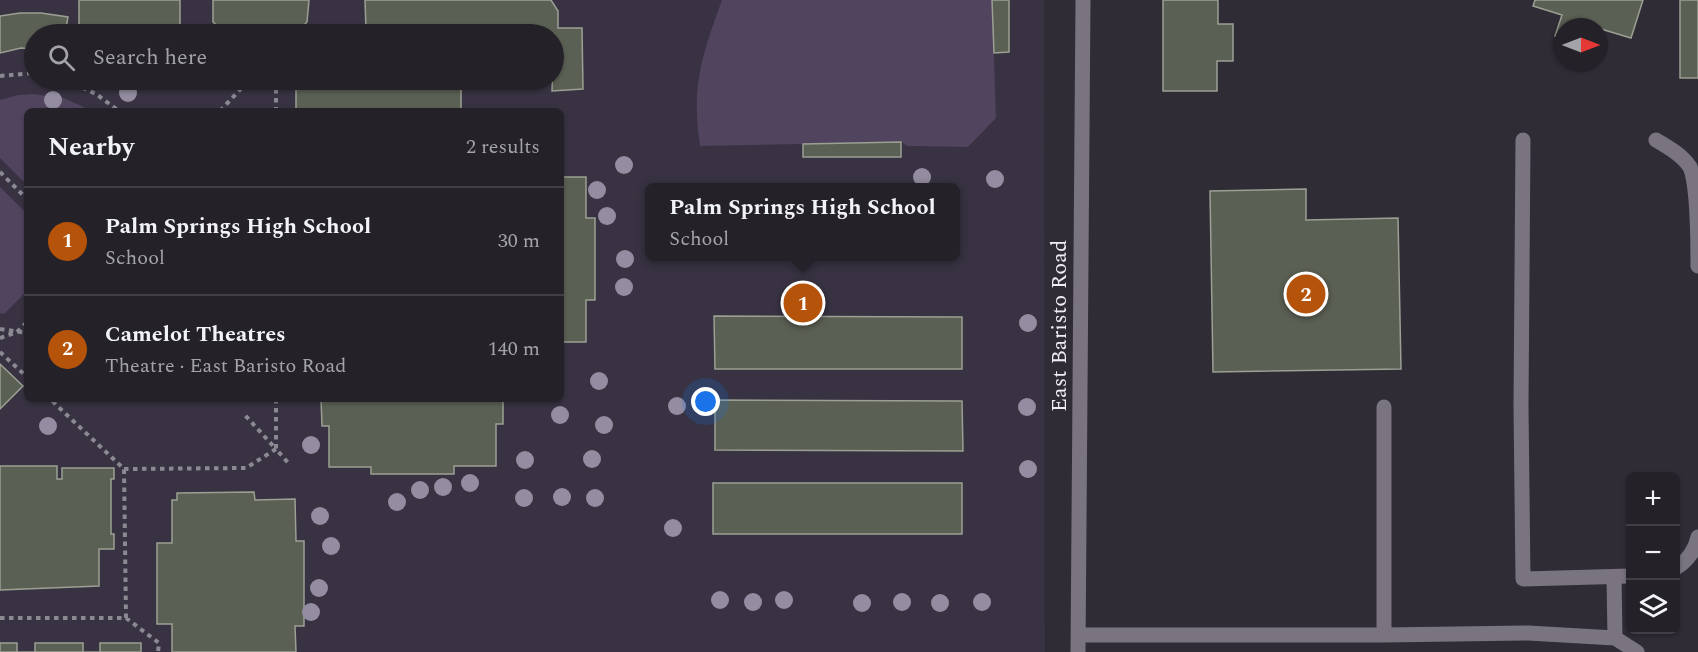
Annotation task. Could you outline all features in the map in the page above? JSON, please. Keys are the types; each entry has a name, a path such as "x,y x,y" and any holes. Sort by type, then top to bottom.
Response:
{"street":[{"name":"East Baristo Road","path":"1078,652 1083,0"},
{"path":"1523,140 1521,406 1523,579 1626,576"},
{"path":"1656,140 1678,154 1691,168 1697,187 1698,266"},
{"path":"1383,407 1384,635"},
{"path":"1680,566 1686,562 1697,544 1698,537"},
{"path":"1614,577 1615,638"},
{"path":"1078,635 1528,633 1615,638 1637,652"}],"path":[{"path":"0,76 24,73"},
{"path":"87,90 115,108"},
{"path":"223,108 240,90"},
{"path":"276,90 276,108"},
{"path":"0,172 24,196"},
{"path":"0,338 17,332 24,324"},
{"path":"0,329 24,333"},
{"path":"0,352 24,374"},
{"path":"53,402 124,469 246,468 276,449"},
{"path":"276,402 276,449"},
{"path":"243,413 290,465"},
{"path":"124,469 126,618"},
{"path":"0,618 126,618 159,643 159,652"}],"shaded area":[{"path":"0,0 1044,0 1045,652 0,652"},
{"path":"722,0 992,0 996,118 968,147 908,146 901,142 700,146 697,106 700,71"},
{"path":"33,94 63,98 86,108 24,108 24,182 0,158 0,100"},
{"path":"0,187 24,211 24,294 4,314 0,313"}],"building":[{"path":"79,0 180,0 180,24 79,24"},
{"path":"213,0 309,0 305,24 215,24 213,22"},
{"path":"365,0 551,0 558,11 558,24 366,24"},
{"path":"992,0 1009,0 1009,52 994,53"},
{"path":"1163,0 1218,0 1218,24 1233,24 1233,61 1217,61 1217,91 1163,91"},
{"path":"1535,0 1643,0 1631,38 1608,31 1608,18 1561,18 1562,15 1533,6"},
{"path":"1680,0 1698,0 1698,78 1680,78"},
{"path":"41,13 68,17 67,24 24,24 24,48 0,53 0,16"},
{"path":"564,28 582,28 583,89 552,91 564,90"},
{"path":"296,90 461,90 461,108 296,108"},
{"path":"901,142 901,157 803,157 803,144"},
{"path":"564,177 586,177 586,218 595,218 595,300 586,300 586,342 564,342"},
{"path":"1306,189 1306,220 1398,218 1401,369 1213,372 1210,191"},
{"path":"714,316 962,317 962,369 715,369"},
{"path":"0,364 23,386 0,409"},
{"path":"715,400 962,401 963,451 715,450"},
{"path":"321,402 503,402 503,424 496,424 496,466 454,466 454,474 371,474 371,467 329,467 329,426 322,426"},
{"path":"0,466 57,466 57,479 62,479 62,468 114,468 114,479 111,479 111,534 114,534 114,549 99,549 99,586 0,590"},
{"path":"713,483 962,483 962,534 713,534"},
{"path":"254,492 255,500 295,499 296,541 304,541 304,626 295,626 296,652 172,652 172,624 157,624 157,543 172,543 172,500 177,500 177,493"},
{"path":"0,643 17,643 17,652 0,652"},
{"path":"35,643 83,643 83,652 35,652"},
{"path":"100,643 141,643 141,652 100,652"}],"place":[{"name":"Camelot Theatres","path":"1306,294"},
{"name":"Palm Springs High School","path":"803,303"}]}
